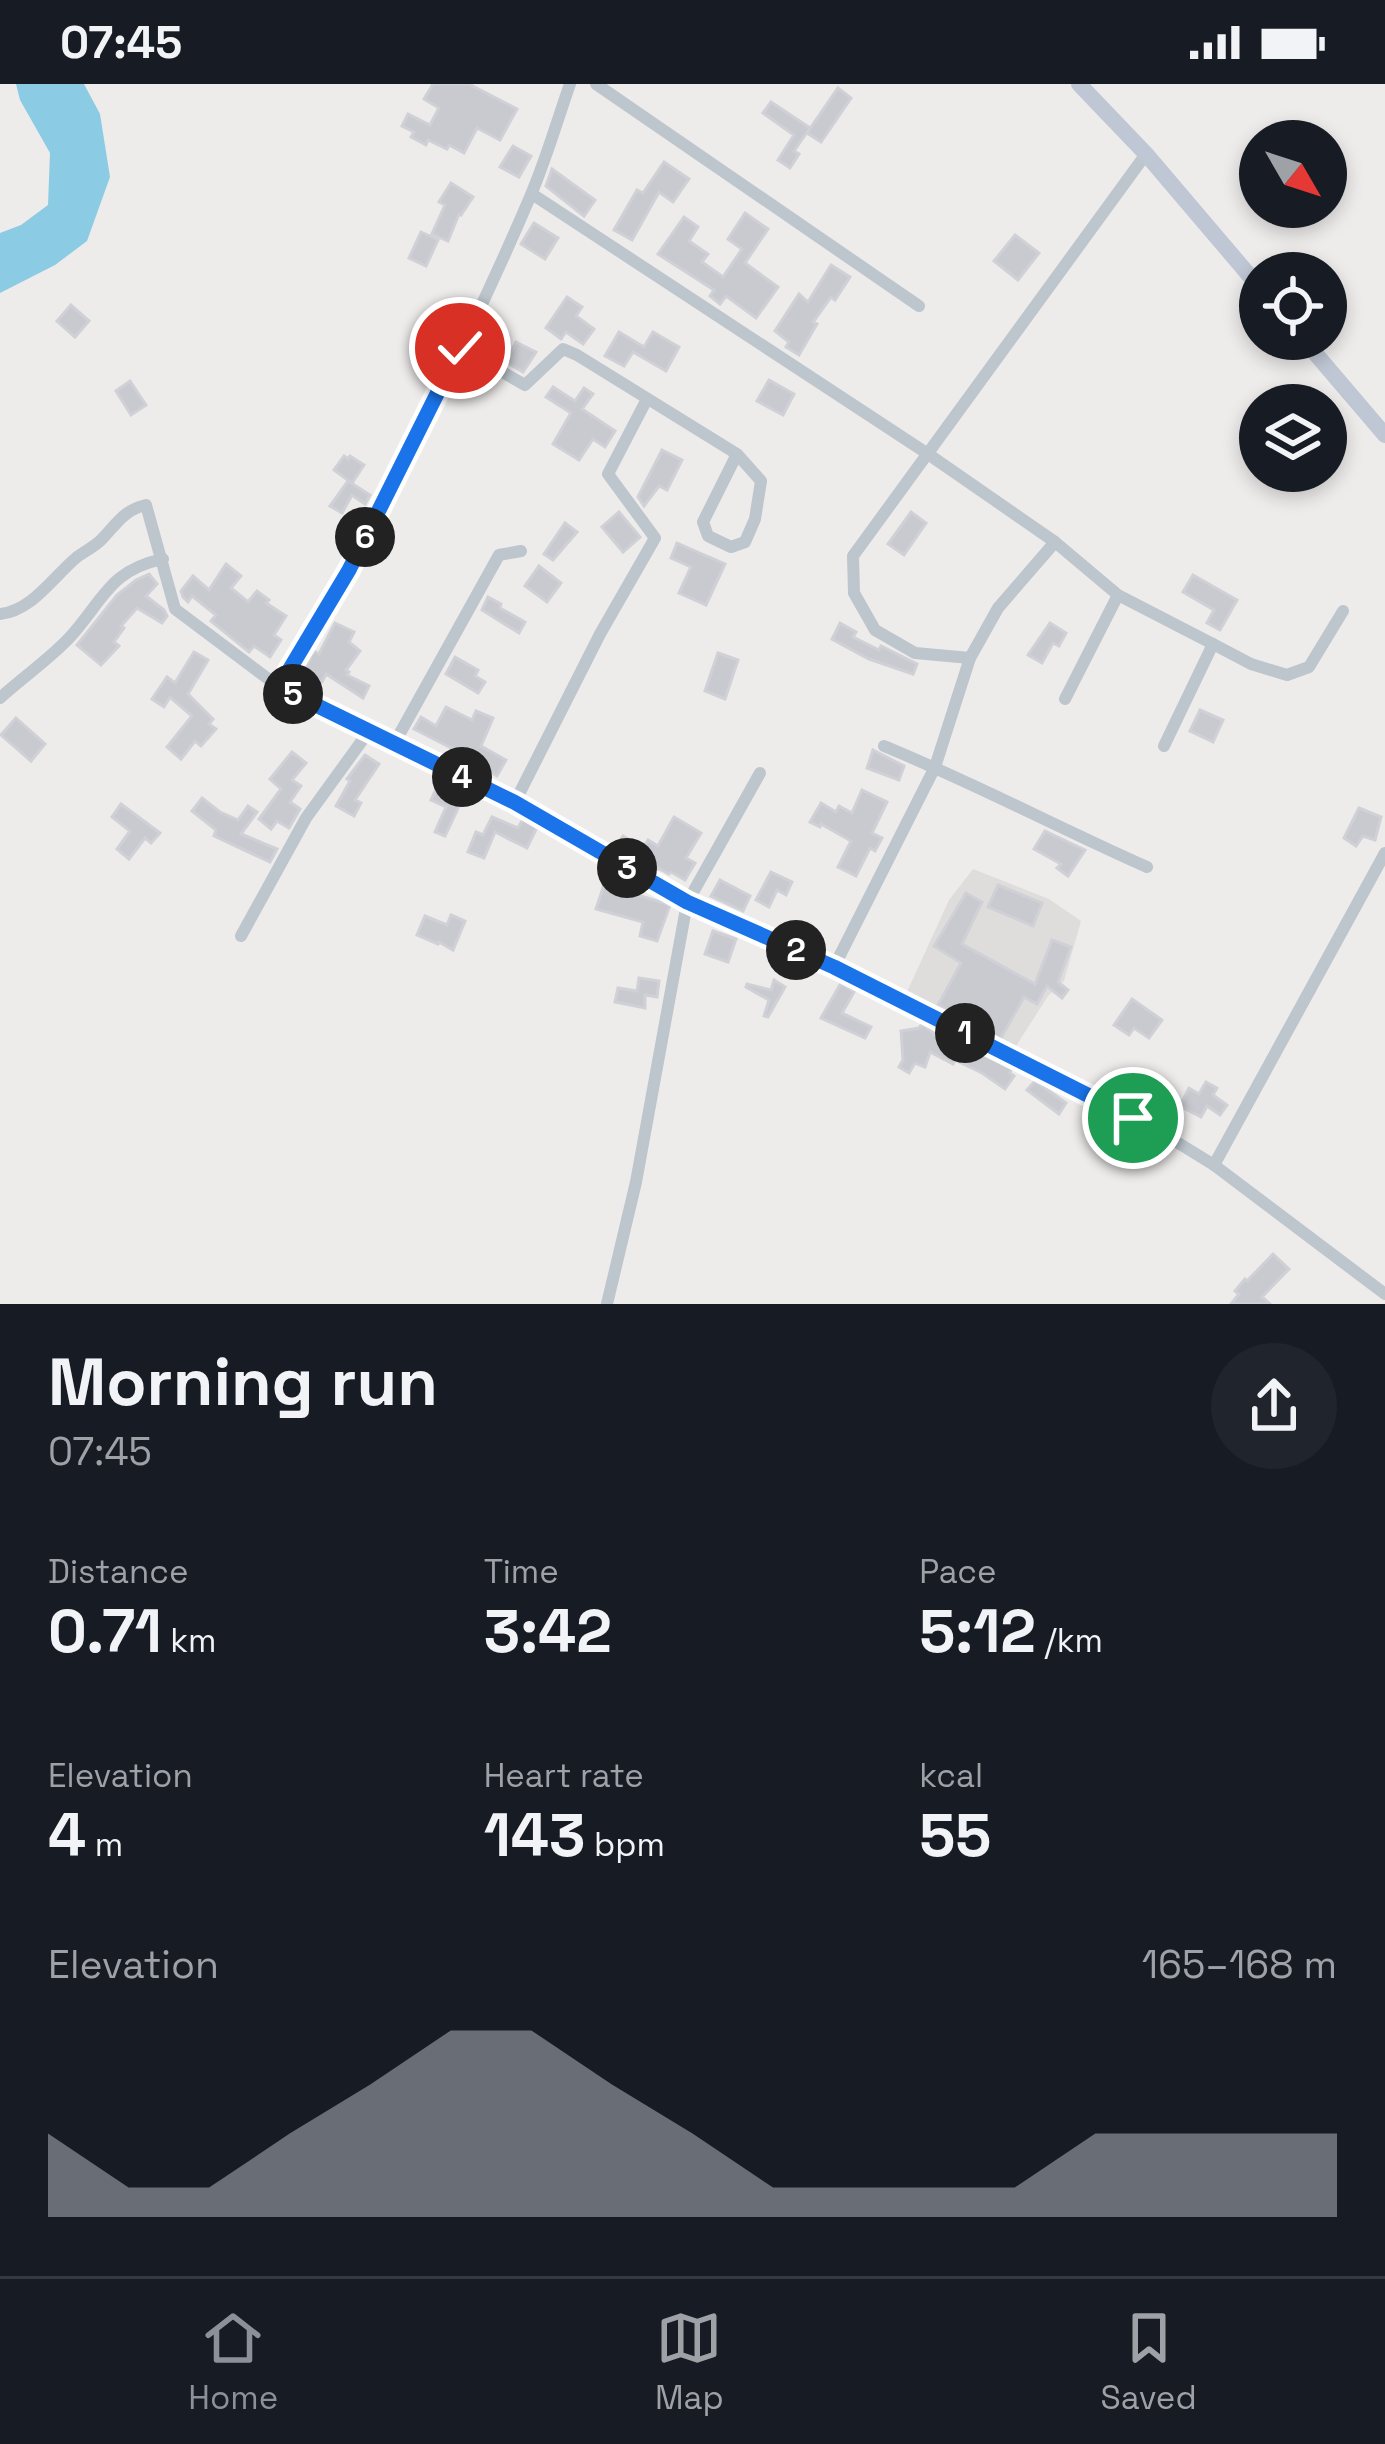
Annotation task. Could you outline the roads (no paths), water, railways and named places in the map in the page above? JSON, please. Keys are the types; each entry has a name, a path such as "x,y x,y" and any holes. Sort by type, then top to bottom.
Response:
{"main road":[{"path":"1079,84 1239,263"},
{"path":"1322,360 1385,435"}],"street":[{"path":"279,687 349,570 460,348 532,194 570,84"},
{"path":"596,84 919,306"},
{"path":"970,658 915,653 875,630 854,593 853,556 1146,154"},
{"path":"532,194 928,454 1055,542 1118,595 1213,644 1287,675 1309,667 1343,611"},
{"path":"460,348 525,385 563,349 737,454 760,481 755,519 746,542 730,548 708,536 703,522 737,454"},
{"path":"514,802 655,538 608,474 647,399"},
{"path":"0,614 21,609 97,544 117,520 133,508 146,506 175,609 279,687 514,802 687,902 834,967 1133,1118 1214,1165 1385,1294"},
{"path":"834,967 935,766 970,658 998,608 1055,542"},
{"path":"394,744 499,555 521,551"},
{"path":"0,698 70,638 126,572 163,559"},
{"path":"1065,699 1118,595"},
{"path":"1164,746 1213,644"},
{"path":"241,936 306,818 369,731"},
{"path":"884,746 1148,867"},
{"path":"607,1304 636,1182 687,902 760,773"},
{"path":"1214,1165 1385,853"}],"water":[{"path":"16,84 84,84 100,114 110,177 87,241 55,265 0,293 0,233 21,225 48,205 50,153"}]}
